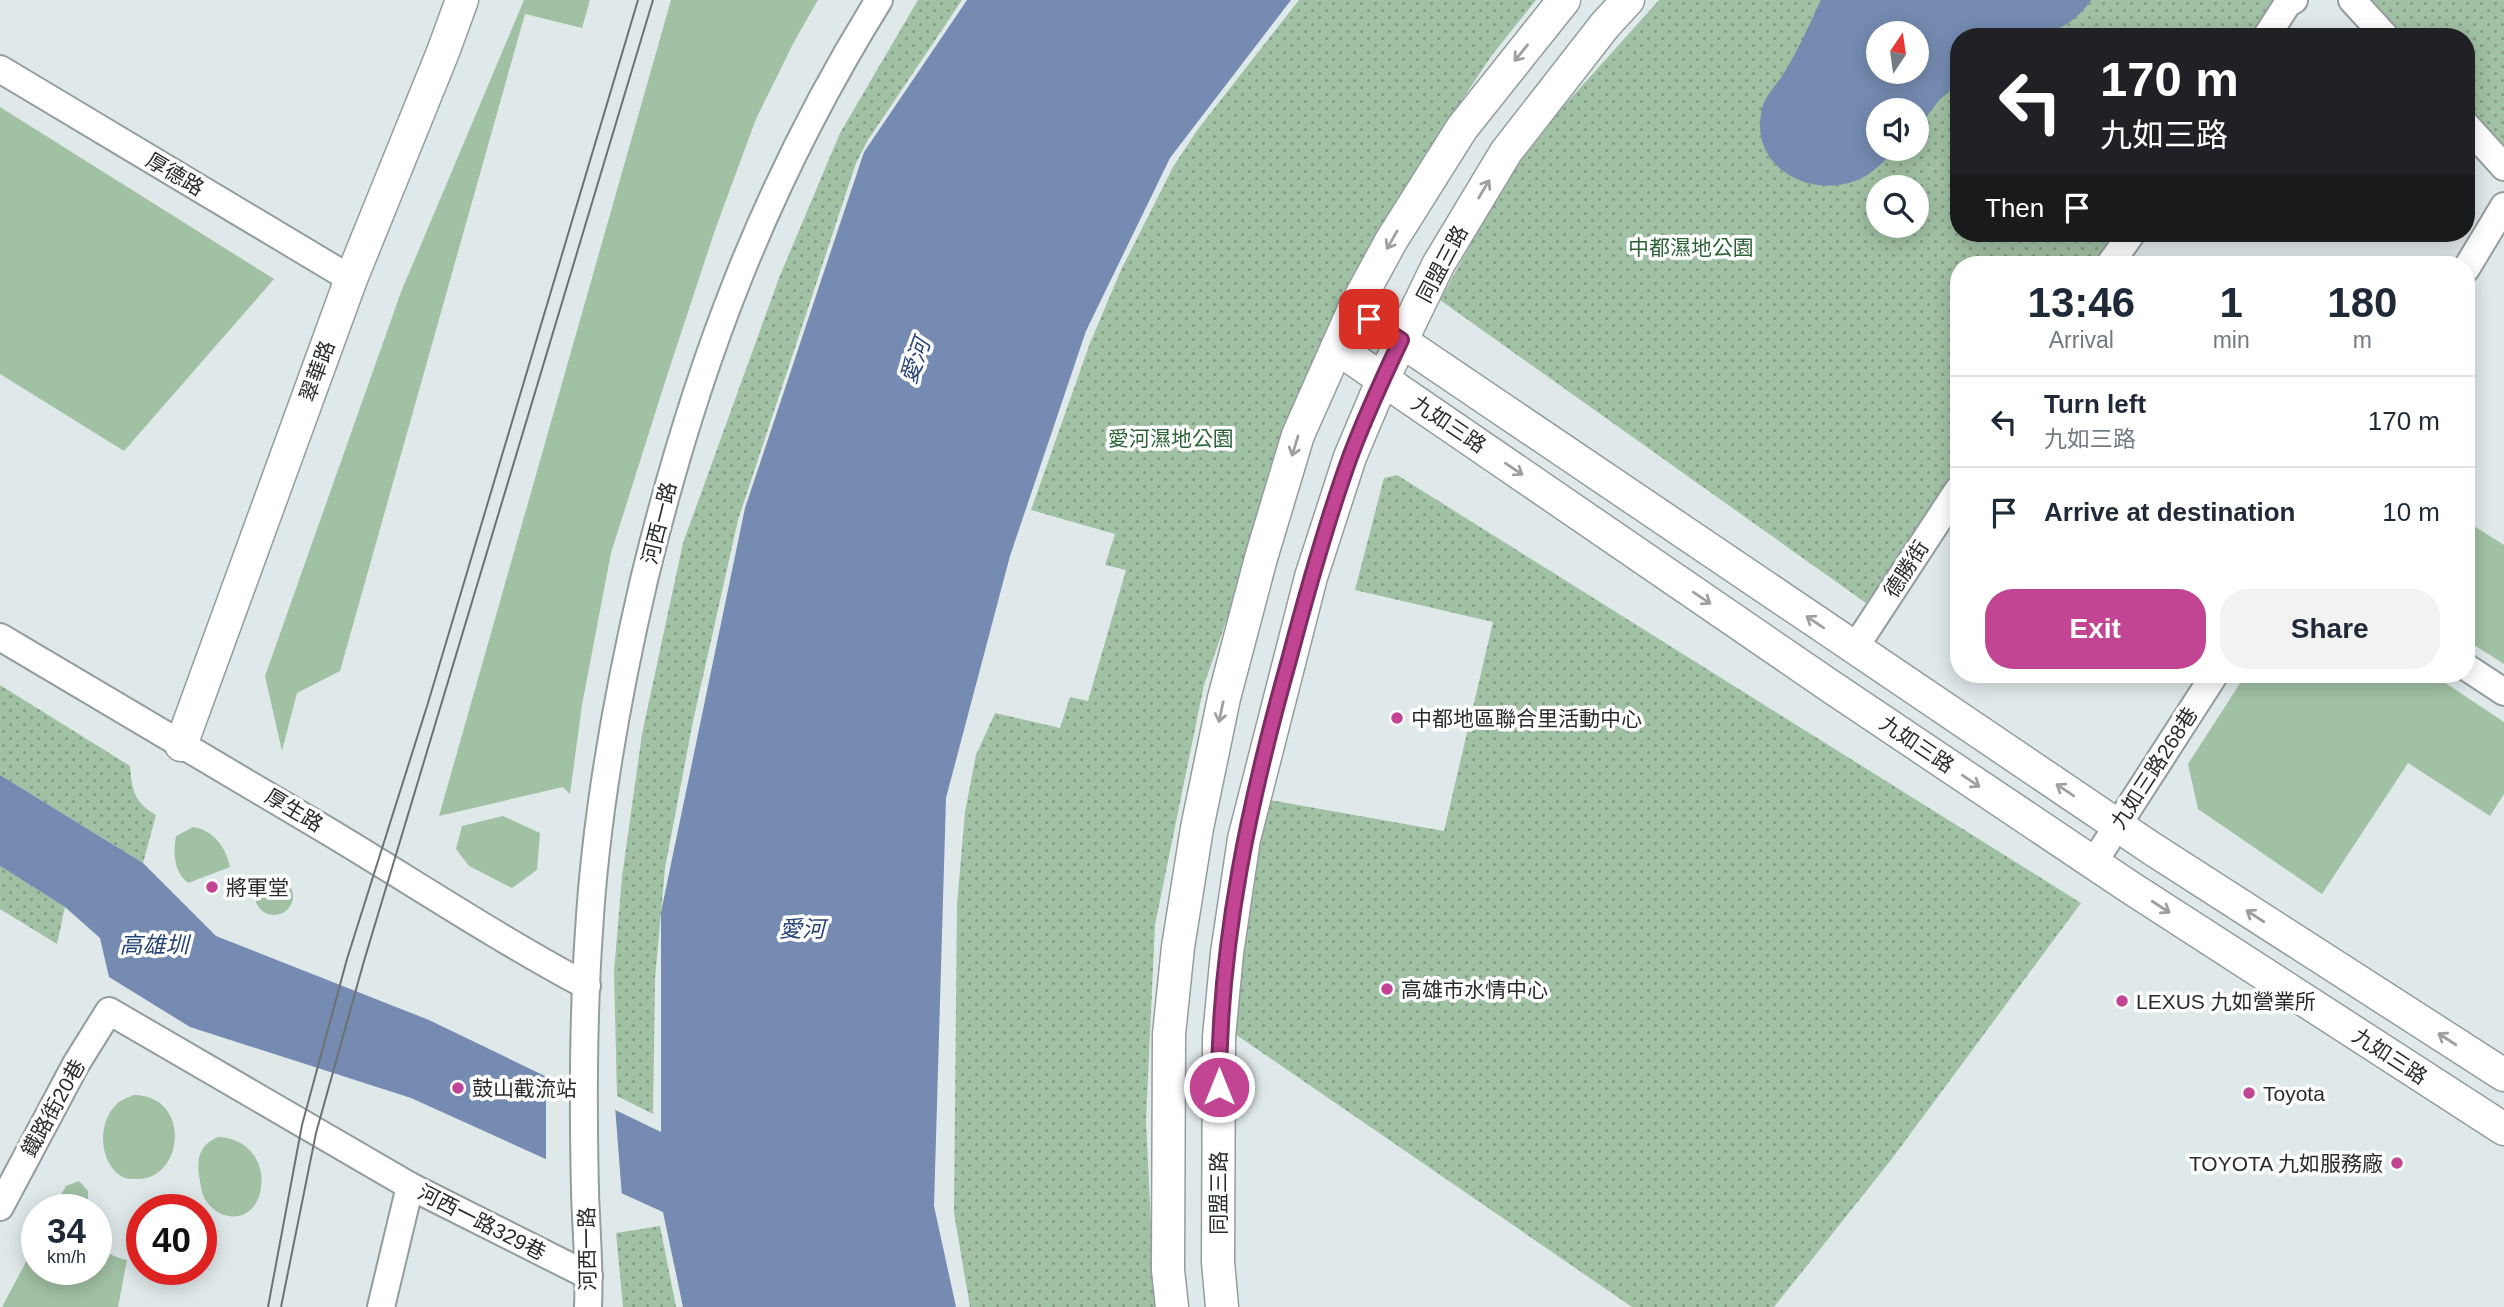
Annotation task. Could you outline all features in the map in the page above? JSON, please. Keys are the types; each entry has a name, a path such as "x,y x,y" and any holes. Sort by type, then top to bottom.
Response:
{"street":[{"name":"翠華路","path":"181,745 351,279 462,0"},
{"name":"河西一路","path":"588,1307 585,1191 587,986 598,817 624,663 663,501 693,401 739,274 790,158 824,92 879,0"},
{"path":"1172,1307 1168,1270 1169,1034 1178,947 1197,828 1232,668 1261,558 1298,435 1354,309 1391,241 1462,128 1563,0"},
{"name":"同盟三路","path":"1222,1307 1218,1262 1219,1037 1227,953 1244,839 1311,577 1350,457 1382,379 1438,265 1506,152 1605,25 1628,0"},
{"path":"2272,28 2288,4 2294,0"},
{"path":"2352,0 2377,28"},
{"name":"厚德路","path":"0,69 351,279"},
{"path":"2475,135 2504,167"},
{"path":"2473,256 2504,206"},
{"name":"九如三路","path":"1354,309 2117,825 2504,1075"},
{"name":"九如三路","path":"1337,348 1830,686 2504,1129"},
{"name":"德勝街","path":"1854,649 1950,502"},
{"name":"厚生路","path":"0,637 355,847 526,953 587,986"},
{"path":"1232,668 1282,682"},
{"path":"2475,673 2504,692"},
{"name":"九如三路268巷","path":"2094,862 2209,683"},
{"name":"鐵路街20巷","path":"0,1207 76,1064 109,1011 410,1186"},
{"path":"1169,1034 1219,1037"},
{"name":"河西一路329巷","path":"381,1307 410,1186 589,1276"}],"green space":[{"path":"524,0 590,0 582,28 525,14 340,671 297,693 282,751 265,676 401,292"},
{"path":"671,0 818,0 756,119 715,230 611,553 582,705 570,794 563,787 439,816"},
{"path":"918,0 962,0 868,140 856,163 738,520 693,721 665,868 655,978 653,1114 617,1096 614,972 622,877 642,734 683,543 779,278 840,133"},
{"name":"愛河濕地公園","path":"1299,0 1536,0 1492,55 1419,164 1353,279 1204,685 1155,925 1146,1121 1155,1307 970,1307 954,1213 957,904 965,812 976,755 995,713 1060,728 1070,697 1088,701 1126,570 1105,565 1115,534 1031,510 1090,343 1121,270 1173,167 1198,129"},
{"name":"中都濕地公園","path":"1659,0 2294,0 2272,28 1950,28 1950,242 2121,242 2111,256 1950,256 1950,483 1866,603 1440,300 1486,216 1536,137"},
{"path":"2352,0 2504,0 2504,167 2475,135 2475,28 2378,28"},
{"path":"0,107 274,279 124,451 0,374"},
{"path":"1397,475 2081,903 1891,1160 1774,1307 1632,1307 1235,1034 1236,986 1265,799 1444,831 1493,622 1355,590 1384,478"},
{"path":"2475,527 2504,545 2504,664 2475,646"},
{"path":"2240,683 2446,683 2504,722 2504,794 2490,816 2408,763 2322,894 2198,809 2188,764"},
{"path":"0,685 130,766 135,795 156,815 143,863 0,775"},
{"path":"503,816 540,833 537,870 512,888 469,866 456,849 462,826"},
{"path":"193,827 207,832 218,841 230,867 188,883 177,868 175,843 176,836"},
{"path":"0,866 65,907 57,944 0,909"},
{"path":"274,877 288,882 293,896 288,910 274,915 260,910 255,896 260,882"},
{"path":"134,1095 153,1099 166,1109 173,1122 175,1137 172,1153 165,1166 153,1175 130,1179 118,1174 111,1167 103,1138 107,1118 112,1109"},
{"path":"218,1137 239,1142 247,1147 258,1162 261,1172 260,1193 251,1209 244,1214 221,1214 217,1211 217,1194 203,1194 198,1167 202,1149"},
{"path":"79,1181 88,1194 61,1194 66,1186"},
{"path":"660,1226 676,1307 623,1307 616,1233"},
{"path":"112,1254 126,1260 118,1307 2,1307 21,1271 21,1285 112,1285"}],"water":[{"name":"愛河","path":"967,0 1291,0 1170,158 1086,331 1010,556 946,798 934,1206 956,1307 683,1307 663,1212 411,1098 190,1027 109,977 100,938 65,907 0,866 0,775 143,863 216,936 429,1020 661,1132 661,912 745,508 864,152"},
{"path":"1821,0 2091,0 2078,15 2059,28 1950,28 1950,91 1929,113 1929,98 1866,98 1866,161 1884,161 1855,181 1837,185 1803,182 1787,174 1765,150 1761,133 1762,107 1784,74"}],"pier":[{"path":"546,1073 615,1106 622,1197 546,1163"}],"tram line":[{"path":"268,1307 302,1125 347,959 428,703 638,0"},
{"path":"281,1307 316,1133 364,961 653,0"}],"place":[{"name":"中都地區聯合里活動中心","path":"1397,718"},
{"name":"將軍堂","path":"212,887"},
{"name":"高雄市水情中心","path":"1387,989"},
{"name":"LEXUS 九如營業所","path":"2122,1001"},
{"name":"鼓山截流站","path":"458,1088"},
{"name":"Toyota","path":"2249,1093"},
{"name":"TOYOTA 九如服務廠","path":"2397,1163"}],"route":[{"path":"1219,1087 1219,1037 1227,953 1244,839 1275,708 1311,577 1350,457 1401,340 1369,319"}],"water label":[{"name":"高雄圳","path":"154,945"}]}
